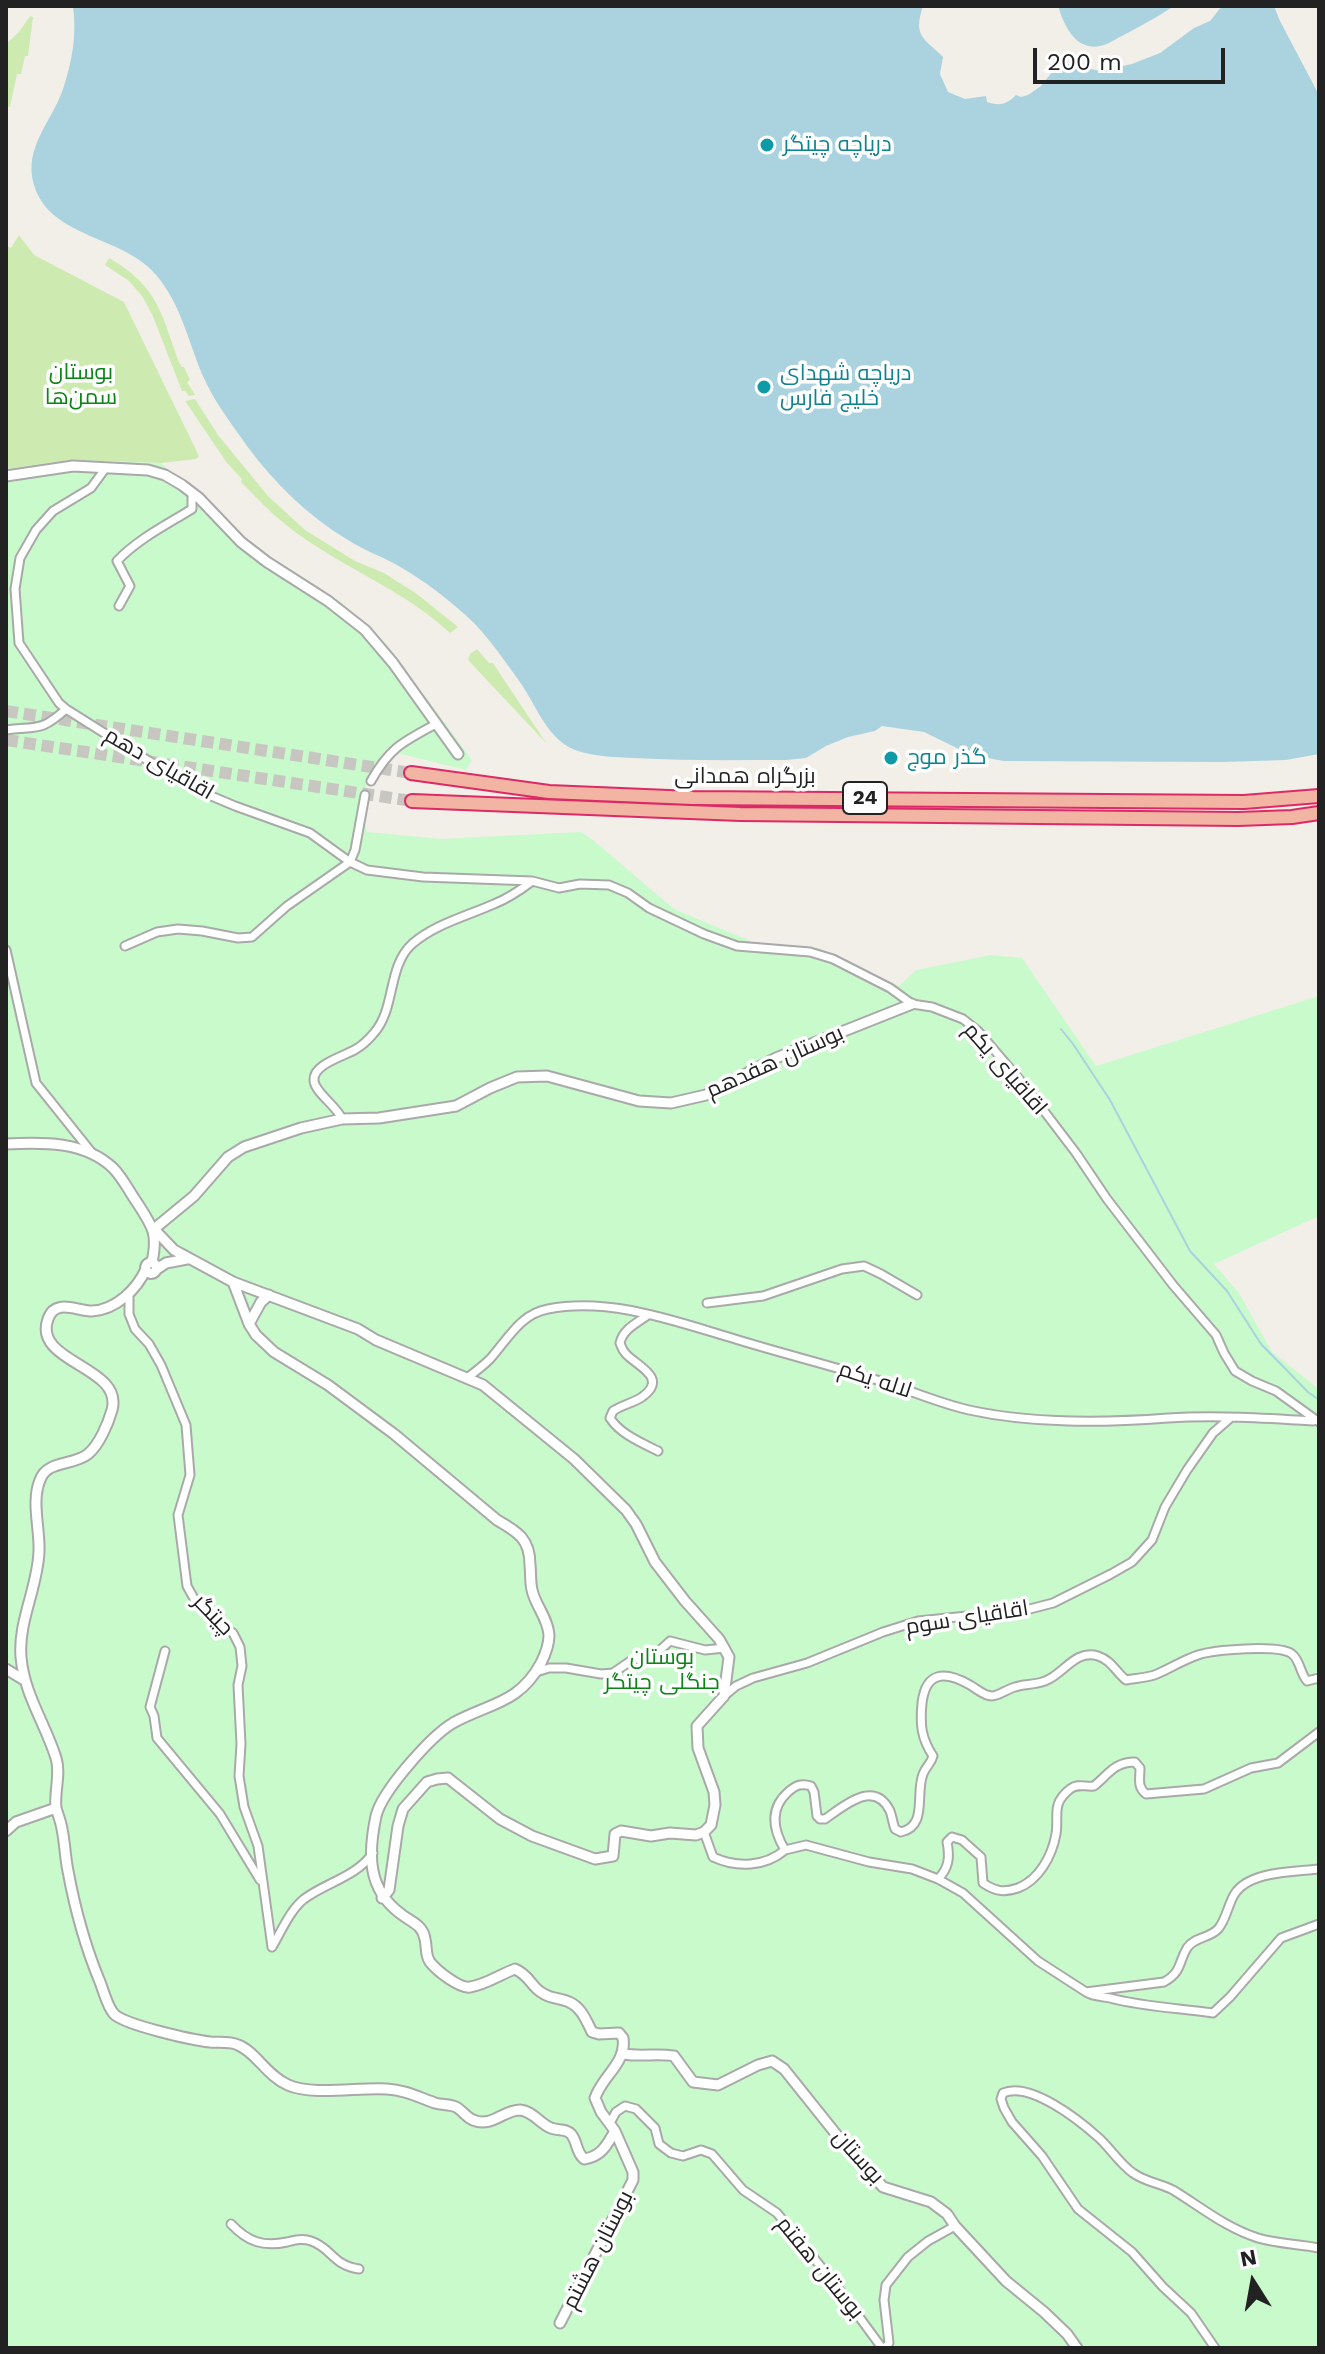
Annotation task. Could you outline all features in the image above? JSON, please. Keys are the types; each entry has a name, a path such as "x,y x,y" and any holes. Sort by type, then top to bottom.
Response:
{"highway":[{"name":"بزرگراه همدانی","path":"411,773 549,792 693,798 1244,802 1319,796"},
{"name":"بزرگراه همدانی","path":"412,801 740,814 1238,819 1319,813"}],"street":[{"path":"6,476 73,466 148,470 165,475 192,492 241,542 350,616 365,630 393,663 458,754"},
{"name":"اقاقیای دهم","path":"105,469 91,488 53,511 36,530 20,558 15,589 19,643 59,703 190,787 310,833 350,862 367,870 423,877 532,881"},
{"path":"119,606 130,586 117,561 166,523 192,509 192,492"},
{"path":"6,730 48,725 66,709"},
{"path":"371,781 392,750 436,724"},
{"path":"125,946 157,932 178,929 238,938 252,937 287,906 350,862 365,795"},
{"path":"342,1119 316,1087 316,1073 363,1044 381,1025 403,955 411,945 434,929 498,903 532,881"},
{"name":"اقاقیای یکم","path":"532,881 559,888 580,884 609,885 678,923 737,946 810,952 833,959 890,988 912,1004 932,1007 963,1019 978,1031 1025,1086 1173,1285 1216,1335 1235,1371 1276,1391 1317,1421"},
{"path":"6,950 36,1083 94,1155 112,1168 154,1229 174,1250 233,1282 358,1329 389,1346 483,1385 574,1459 626,1510 655,1562 729,1657 724,1696 697,1726 698,1748 714,1792 715,1805 714,1817 704,1832 651,1836 621,1831 615,1834 613,1856 595,1859 532,1836 500,1819 448,1778 437,1779 427,1782 403,1809 389,1890 382,1898"},
{"name":"بوستان هفدهم","path":"154,1229 194,1196 228,1157 244,1147 301,1128 342,1119 379,1118 456,1106 517,1077 547,1076 639,1101 671,1103 706,1095 776,1058 912,1004"},
{"path":"6,1144 55,1144 94,1155"},
{"path":"154,1229 156,1244 152,1267 129,1294 107,1307 91,1311 63,1307 54,1310 48,1318 46,1330 49,1342 108,1388 113,1397 112,1409 96,1446 77,1460 50,1467 38,1482 37,1575 21,1638 20,1655 24,1680 57,1761 56,1808 82,1934 112,2012 124,2021 206,2042 239,2045 273,2078 300,2090 388,2089 410,2092 438,2104 456,2107 484,2123 511,2112 527,2111 549,2128 571,2134 578,2154 584,2159 604,2150 613,2127"},
{"path":"152,1267 187,1259"},
{"path":"707,1303 763,1296 842,1269 864,1266 917,1295"},
{"path":"233,1282 249,1324 274,1352 328,1385 394,1434 527,1543 531,1561 530,1585 549,1635 545,1655 536,1672 511,1698 453,1723 424,1748 380,1803 372,1871 382,1898 420,1926 430,1962 461,1987 472,1987 515,1969 527,1975 543,1994 569,2001 579,2008 592,2032 619,2033 623,2038 624,2054"},
{"name":"چیتگر","path":"129,1294 129,1314 135,1329 149,1344 161,1365 186,1425 190,1475 178,1515 187,1586 197,1604 213,1620 233,1633 240,1647 239,1776 244,1807 258,1846 272,1947 298,1904 353,1873 373,1853"},
{"path":"249,1324 261,1302 269,1295"},
{"name":"لاله یکم","path":"467,1378 489,1360 518,1324 533,1313 582,1306 627,1310 693,1325 967,1410 1026,1419 1145,1421 1231,1418 1317,1421"},
{"path":"648,1315 627,1330 620,1343 628,1357 646,1369 652,1377 652,1385 639,1399 613,1411 610,1418 622,1430 658,1451"},
{"name":"اقاقیای سوم","path":"724,1696 753,1678 807,1663 918,1621 1026,1610 1053,1603 1111,1574 1132,1562 1152,1540 1165,1507 1187,1470 1213,1433 1231,1418"},
{"path":"536,1672 566,1668 613,1673 632,1660 659,1651 670,1641 705,1650 725,1648"},
{"path":"785,1850 774,1824 774,1811 780,1799 796,1785 811,1786 820,1819 825,1819 861,1796 869,1796 884,1803 890,1811 895,1829 901,1832 913,1826 917,1820 922,1774 933,1756 923,1742 921,1712 924,1688 931,1679 942,1675 995,1696 1015,1687 1046,1681 1085,1654 1108,1661 1126,1680 1152,1676 1201,1654 1273,1649 1294,1655 1307,1681 1319,1678"},
{"path":"165,1651 150,1707 157,1738 220,1814 263,1884"},
{"path":"6,1669 24,1680"},
{"path":"938,1879 946,1871 947,1842 952,1837 974,1848 981,1857 983,1883 994,1891 1018,1888 1030,1881 1051,1852 1056,1832 1055,1813 1067,1791 1078,1785 1094,1786 1115,1766 1124,1762 1135,1762 1140,1768 1139,1783 1146,1794 1204,1789 1251,1768 1278,1763 1319,1732"},
{"path":"6,1831 16,1822 56,1808"},
{"path":"704,1832 713,1857 728,1864 772,1860 785,1850 806,1845 869,1862 912,1869 938,1879 963,1893 1038,1961 1093,1997 1131,2004 1213,2013 1281,1938 1319,1924"},
{"path":"1086,1992 1112,1987 1141,1987 1173,1978 1189,1945 1219,1929 1235,1893 1243,1884 1262,1876 1319,1869"},
{"name":"بوستان","path":"624,2054 642,2057 660,2053 674,2056 693,2082 718,2085 772,2061 784,2069 883,2187 931,2202 947,2214 1006,2281 1044,2312 1077,2348"},
{"name":"بوستان هشتم","path":"560,2323 633,2180 633,2172 613,2127 595,2098 598,2088 624,2054"},
{"path":"1215,2348 1191,2313 1132,2252 1078,2209 1042,2156 1012,2122 1001,2099 1003,2093 1023,2089 1038,2095 1079,2121 1133,2173 1174,2191 1232,2228 1259,2238 1319,2248"},
{"name":"بوستان هفتم","path":"613,2127 616,2112 625,2106 636,2109 655,2128 659,2144 671,2153 683,2156 701,2150 712,2154 743,2190 777,2213 884,2348"},
{"path":"231,2224 238,2232 261,2245 300,2239 312,2241 344,2267 359,2269"},
{"path":"884,2348 889,2343 884,2300 886,2285 908,2257 955,2226"}],"green space":[{"path":"30,16 33,17 28,56 25,56 21,74 17,74 10,107 6,106 6,44"},
{"name":"بوستان سمن‌ها","path":"19,235 34,255 124,302 199,456 196,459 161,463 71,460 6,469 6,246 11,248"},
{"path":"109,258 138,279 156,302 195,395 189,396 182,391 152,314 129,281 105,265"},
{"path":"195,399 218,435 268,496 305,530 355,561 384,573 417,594 458,627 450,633 398,594 323,551 279,519 241,482 242,479 227,463 185,401"},
{"name":"بوستان جنگلی چیتگر","path":"71,460 161,463 242,540 341,602 387,645 472,760 466,770 385,750 360,798 367,832 442,839 581,832 674,909 755,943 819,948 899,986 916,970 991,955 1022,958 1096,1066 1319,996 1319,1216 1214,1264 1239,1293 1272,1352 1319,1389 1319,2348 6,2348 6,469"},
{"path":"477,649 489,663 493,663 546,743 468,660"}],"water":[{"name":"دریاچه شهدای خلیج فارس","path":"73,6 923,6 920,31 922,37 943,57 940,74 948,92 965,99 986,96 987,102 999,104 1016,95 1028,95 1041,86 1060,62 1100,71 1132,64 1160,53 1194,28 1210,21 1222,6 1274,6 1319,95 1319,754 1286,760 1223,762 1004,761 971,755 924,732 882,726 826,746 806,758 786,760 612,757 582,752 566,745 544,722 522,685 474,623 418,578 354,544 319,521 269,473 211,393 178,311 157,276 126,252 71,227 43,203 34,185 32,159 69,69 74,38"},
{"path":"1058,6 1174,6 1107,44 1091,46 1077,41 1072,35"}],"waterway":[{"path":"1061,1029 1110,1100 1190,1251 1227,1291 1261,1344 1319,1400"}],"tunnel":[{"path":"6,711 411,773"},
{"path":"6,740 412,801"}],"place":[{"name":"دریاچه چیتگر","path":"767,145"},
{"name":"دریاچه شهدای خلیج فارس","path":"764,387"},
{"name":"گذر موج","path":"891,758"}]}
